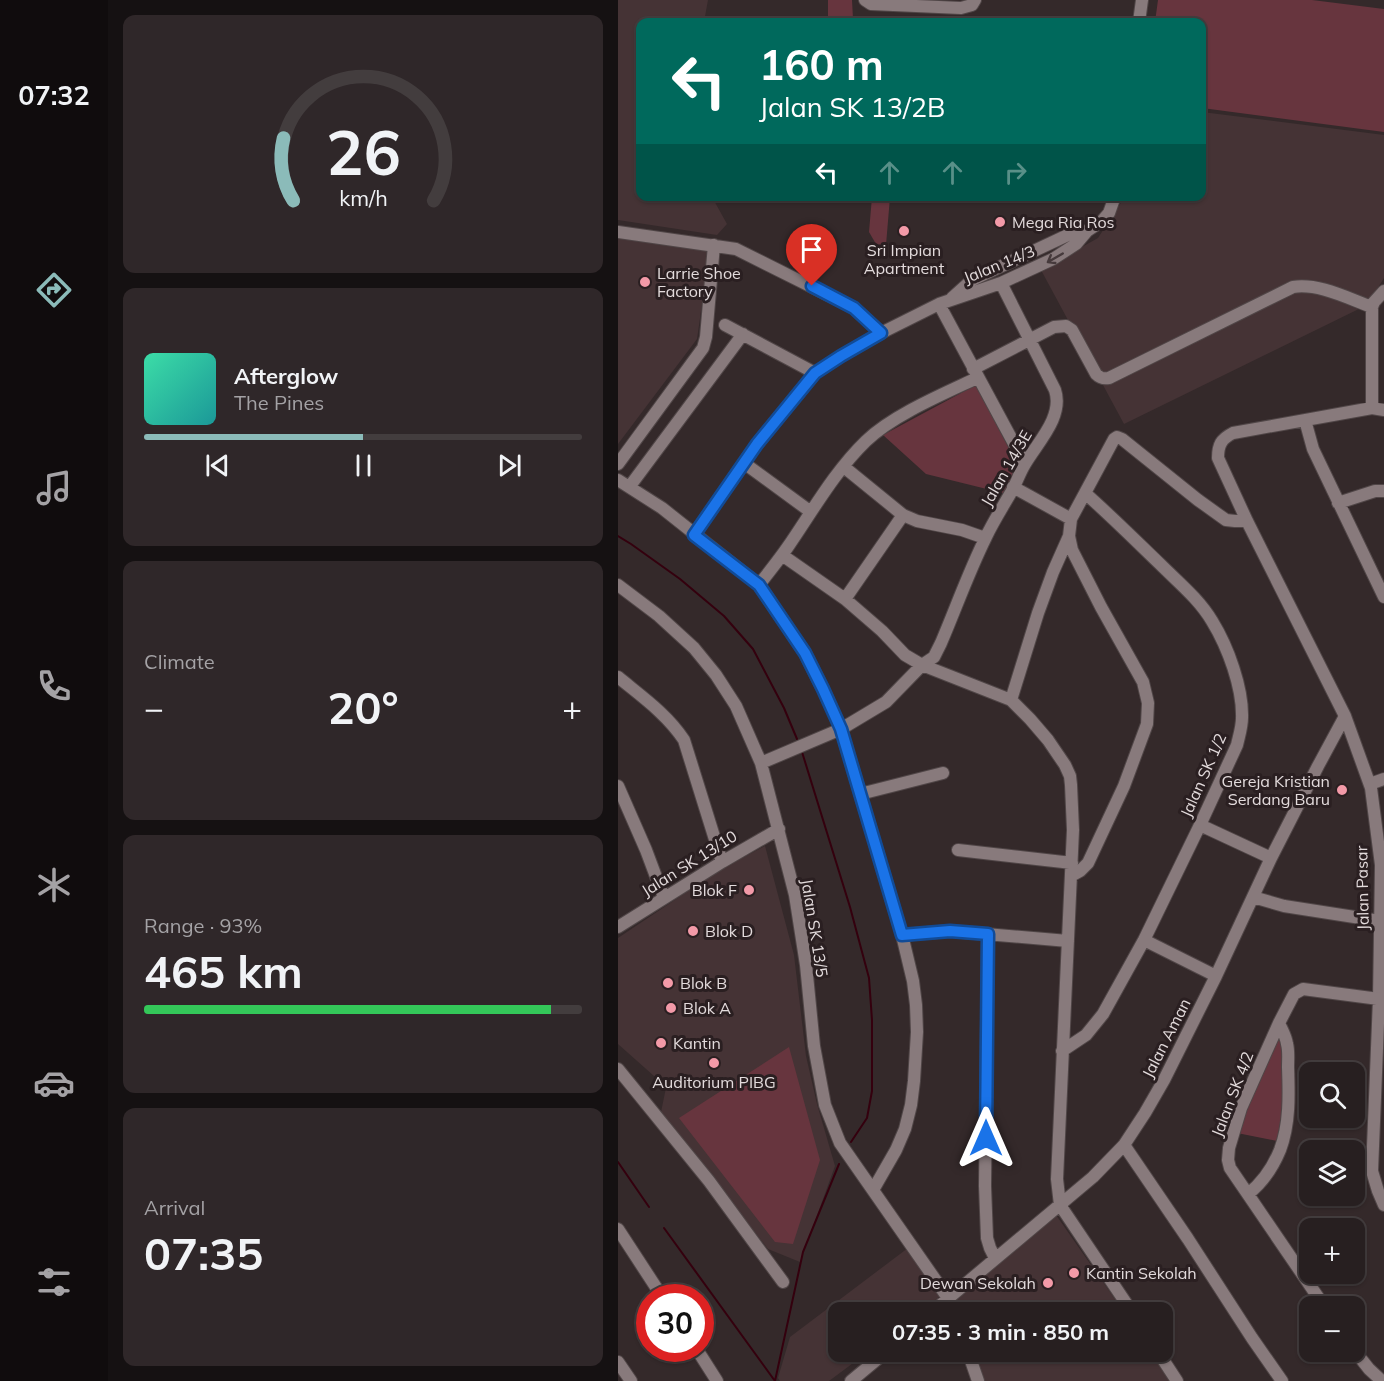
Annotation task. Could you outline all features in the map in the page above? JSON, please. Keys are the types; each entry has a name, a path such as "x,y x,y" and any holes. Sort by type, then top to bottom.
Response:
{"street":[{"path":"1140,18 1142,0"},
{"path":"865,1 871,4 961,8 974,3"},
{"name":"Jalan 14/3","path":"694,535 772,424 815,373 881,333 944,303 1001,283 1053,259 1076,244 1087,231 1102,221 1109,213 1113,201"},
{"name":"Jalan 14/3","path":"944,303 972,280 1070,234 1087,231"},
{"path":"618,232 736,249 854,308 881,333"},
{"path":"618,464 703,348 706,337 714,245"},
{"path":"976,292 1021,257"},
{"name":"Jalan 14/3E","path":"762,764 841,729 886,702 922,665 934,657 985,538 1024,464 1042,440 1055,413 1057,397 1001,283"},
{"path":"759,585 844,467 866,441 890,422 937,397 1054,327 1066,326 1072,330 1096,374 1104,379 1293,287 1305,285 1317,287 1372,307"},
{"path":"1384,291 1372,307 1378,409 1305,420 1313,449 1384,597"},
{"path":"944,303 975,374 1024,464"},
{"path":"725,325 815,373"},
{"path":"630,486 743,334"},
{"name":"Jalan Pasar","path":"1305,420 1233,433 1223,438 1219,445 1218,458 1247,521 1345,716 1370,784 1383,865 1380,921 1379,1113 1372,1171 1384,1205"},
{"path":"1011,700 1038,613 1069,536 1071,519 1113,439 1120,438 1136,449 1226,520 1247,521"},
{"path":"744,463 811,512"},
{"path":"844,467 903,514 917,521 962,530 985,538"},
{"path":"618,480 662,508 759,585 805,653 841,729 902,935 916,1005 917,1032 911,1105 905,1129 896,1150 873,1190"},
{"path":"1013,487 1071,519"},
{"path":"1338,503 1375,491 1384,491"},
{"name":"Jalan SK 1/2","path":"1062,1051 1086,1035 1103,1014 1144,940 1237,745 1242,717 1233,669 1212,621 1194,597 1086,494"},
{"path":"845,599 903,514"},
{"path":"958,850 1080,871 1088,863 1124,786 1147,724 1148,703 1143,682 1072,550 1069,536"},
{"path":"782,555 845,599 882,631 905,655 922,665 1011,700 1048,740 1065,765 1070,776 1073,803 1057,1179 1060,1205 1125,1302"},
{"name":"Jalan SK 13/5","path":"618,585 659,616 694,648 716,675 736,706 762,764 795,895 805,954 814,1046 825,1105 840,1143 949,1302"},
{"path":"618,676 661,712 684,740 722,862"},
{"name":"Jalan Aman","path":"943,1302 1093,1177 1124,1145 1164,1080 1271,858 1345,716"},
{"path":"860,794 943,773"},
{"path":"1370,784 1384,779"},
{"path":"618,786 624,812 664,898"},
{"path":"1200,825 1271,858"},
{"name":"Jalan SK 13/10","path":"618,927 779,829"},
{"path":"1253,897 1284,906 1380,921"},
{"path":"902,935 950,931 1068,941"},
{"path":"988,934 987,1238 995,1258"},
{"path":"1144,940 1216,976"},
{"name":"Jalan SK 4/2","path":"1317,1296 1230,1167 1229,1148 1241,1108 1278,1023 1294,994 1303,989 1379,999"},
{"path":"1248,1194 1258,1186 1269,1170 1280,1150 1285,1130 1288,1111 1288,1046 1278,1023"},
{"path":"618,1069 709,1181 783,1282"},
{"path":"1124,1145 1282,1381"},
{"path":"618,1229 654,1284"},
{"path":"618,1362 631,1381"},
{"path":"705,1362 717,1381"},
{"path":"851,1381 874,1362"},
{"path":"971,1362 978,1381"},
{"path":"1165,1362 1177,1381"},
{"path":"1363,1362 1382,1381"}],"shaded area":[{"path":"618,0 708,0 705,18 636,18 636,201 714,201 727,224 717,235 618,220"},
{"path":"828,0 852,0 853,18 828,18"},
{"path":"1158,0 1312,0 1384,9 1384,132 1206,109 1206,18 1156,18"},
{"path":"1206,113 1384,135 1384,278 1367,305 1124,424 1041,270 1098,238 1122,201 1206,201"},
{"path":"872,201 890,201 886,245 876,244 869,232"},
{"path":"618,234 710,248 697,339 618,444"},
{"path":"976,385 1019,468 1003,493 926,474 883,435"},
{"path":"765,846 794,955 806,1056 835,1166 800,1262 768,1249 661,1112 668,1078 654,1076 618,1044 618,938 721,869"},
{"path":"1281,1035 1284,1069 1282,1112 1277,1141 1237,1133 1277,1037"},
{"path":"789,1047 820,1160 793,1244 775,1242 679,1118"},
{"path":"1056,1215 1117,1302 957,1302 956,1300"},
{"path":"908,1248 941,1296 933,1302 836,1302"},
{"path":"828,1308 828,1362 855,1362 829,1381 780,1381 778,1378 790,1337"},
{"path":"977,1362 1157,1362 1170,1381 982,1381"}],"waterway":[{"path":"618,536 680,579 724,616 753,649 784,708 797,739"},
{"path":"802,752 850,907 869,978 872,1020 872,1091 867,1118 851,1142"},
{"path":"618,1162 649,1207"},
{"path":"775,1381 803,1252 839,1164"},
{"path":"664,1228 775,1381"}],"place":[{"name":"Mega Ria Ros","path":"1000,222"},
{"name":"Sri Impian Apartment","path":"904,231"},
{"name":"Larrie Shoe Factory","path":"645,282"},
{"name":"Gereja Kristian Serdang Baru","path":"1342,790"},
{"name":"Blok F","path":"749,890"},
{"name":"Blok D","path":"693,931"},
{"name":"Blok B","path":"668,983"},
{"name":"Blok A","path":"671,1008"},
{"name":"Kantin","path":"661,1043"},
{"name":"Auditorium PIBG","path":"714,1063"},
{"name":"Kantin Sekolah","path":"1074,1273"},
{"name":"Dewan Sekolah","path":"1048,1283"}],"route":[{"path":"812,286 854,308 881,333 815,373 757,444 694,535 759,585 805,653 841,729 902,935 950,931 988,934 986,1138"}]}
